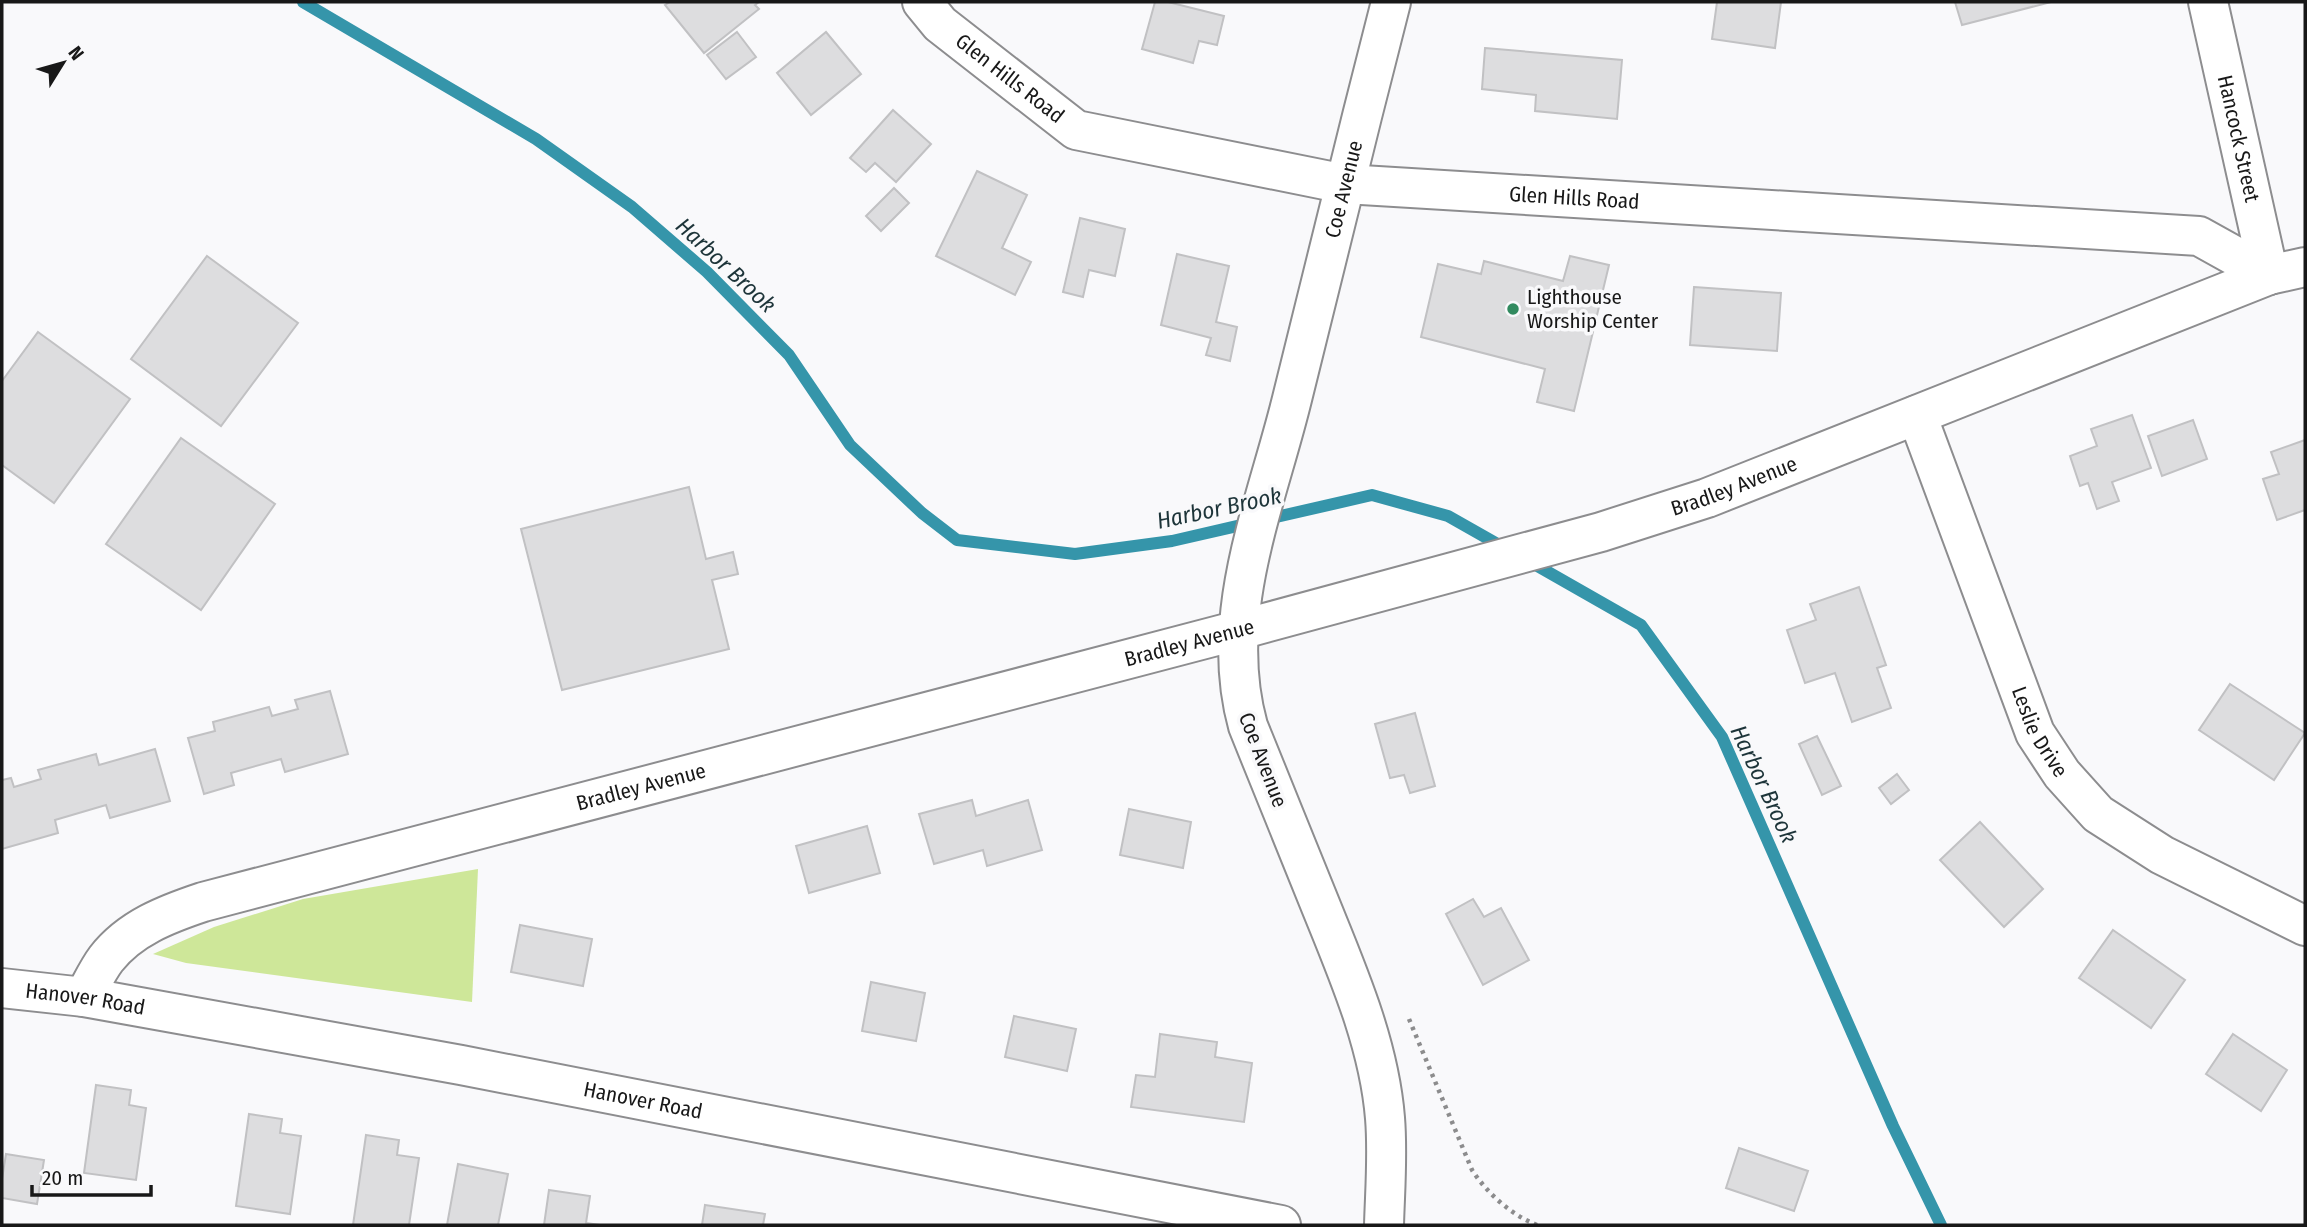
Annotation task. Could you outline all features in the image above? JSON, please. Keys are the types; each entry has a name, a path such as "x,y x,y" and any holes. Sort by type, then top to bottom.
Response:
{"street":[{"name":"Glen Hills Road","path":"922,2 940,24 1076,130 1345,184 2199,236 2287,271"},
{"name":"Coe Avenue","path":"1384,1225 1387,1148 1385,1117 1375,1058 1365,1021 1331,930 1248,726 1241,700 1239,630 1247,567 1292,401 1391,2"},
{"name":"Hancock Street","path":"2208,2 2287,271"},
{"name":"Bradley Avenue","path":"84,997 106,959 130,935 166,915 203,902 1239,630 1601,531 1707,498 2287,271"},
{"name":"Leslie Drive","path":"1917,415 2035,733 2062,774 2098,814 2162,855 2305,926"},
{"name":"Hanover Road","path":"2,988 84,997 673,1105 1281,1225"}],"green space":[{"path":"478,869 472,1002 186,963 153,954 214,927 303,899"}],"building":[{"path":"670,2 759,2 755,5 759,9 704,53 665,5"},
{"path":"1155,2 1168,2 1224,16 1217,45 1199,41 1193,63 1142,49"},
{"path":"1717,2 1781,2 1775,48 1712,39"},
{"path":"1955,2 2051,2 1962,25"},
{"path":"737,32 756,57 726,79 707,55"},
{"path":"826,32 861,74 811,115 777,73"},
{"path":"1485,48 1622,60 1617,119 1535,111 1536,95 1482,89"},
{"path":"893,110 931,144 896,182 875,163 866,172 850,158"},
{"path":"977,171 1027,195 1002,248 1031,262 1015,295 936,256"},
{"path":"894,188 909,203 881,231 866,216"},
{"path":"1080,218 1125,229 1115,276 1089,270 1083,297 1063,292"},
{"path":"1177,254 1229,266 1216,322 1237,327 1230,361 1206,355 1211,338 1161,325"},
{"path":"207,256 298,323 221,426 131,359"},
{"name":"Lighthouse Worship Center","path":"1570,256 1609,265 1574,411 1537,402 1545,369 1421,337 1438,264 1481,274 1484,261 1563,281"},
{"path":"1694,287 1781,293 1777,351 1690,345"},
{"path":"38,332 130,399 54,503 2,465 2,381"},
{"path":"2132,415 2151,468 2112,482 2119,501 2097,509 2088,483 2080,486 2070,456 2097,446 2091,429"},
{"path":"2193,420 2207,459 2162,476 2148,436"},
{"path":"181,438 275,504 201,610 106,544"},
{"path":"2305,440 2305,510 2277,520 2263,479 2279,474 2271,452"},
{"path":"689,487 706,559 733,552 738,574 712,580 729,649 562,690 521,529"},
{"path":"1859,587 1886,665 1877,668 1891,708 1852,722 1835,673 1805,683 1787,630 1816,620 1810,604"},
{"path":"2230,684 2305,733 2274,780 2199,730"},
{"path":"330,691 348,754 285,772 281,759 231,773 234,785 204,794 188,738 215,731 213,722 269,707 272,716 298,709 295,700"},
{"path":"1415,713 1435,786 1410,793 1404,775 1390,778 1375,724"},
{"path":"1817,736 1841,786 1822,795 1799,744"},
{"path":"155,749 170,801 110,818 106,805 55,820 58,833 2,849 2,780 11,778 14,787 41,779 38,770 96,754 99,765"},
{"path":"1897,774 1909,790 1891,804 1879,788"},
{"path":"972,800 976,816 1028,800 1042,850 987,866 983,850 934,864 919,814"},
{"path":"1129,809 1191,822 1183,868 1120,855"},
{"path":"1980,822 2043,889 2004,927 1940,860"},
{"path":"867,826 880,873 809,893 796,846"},
{"path":"1473,899 1484,917 1501,908 1529,960 1483,985 1446,914"},
{"path":"520,925 592,939 583,986 511,972"},
{"path":"2113,930 2185,980 2151,1028 2079,978"},
{"path":"871,982 925,993 916,1041 862,1031"},
{"path":"1014,1016 1076,1029 1067,1071 1005,1057"},
{"path":"1160,1034 1217,1042 1215,1057 1252,1063 1244,1122 1131,1107 1136,1075 1155,1077"},
{"path":"2233,1034 2287,1070 2261,1111 2206,1074"},
{"path":"96,1085 131,1090 129,1105 146,1108 136,1180 84,1173"},
{"path":"249,1114 282,1119 280,1133 301,1136 290,1214 236,1206"},
{"path":"366,1135 399,1140 397,1155 419,1158 409,1225 353,1225"},
{"path":"1739,1148 1808,1171 1794,1211 1726,1188"},
{"path":"6,1154 44,1160 37,1204 2,1198"},
{"path":"458,1164 508,1174 498,1225 447,1225"},
{"path":"549,1190 590,1196 586,1223 600,1225 544,1225"},
{"path":"705,1205 765,1214 763,1225 702,1225"}],"waterway":[{"name":"Harbor Brook","path":"303,2 536,139 632,207 707,272 789,355 850,445 922,513 957,540 1075,554 1172,541 1372,495 1448,516 1508,550"},
{"name":"Harbor Brook","path":"1527,560 1641,625 1722,737 1893,1126 1941,1225"}],"place":[{"name":"Lighthouse Worship Center","path":"1513,309"}]}
